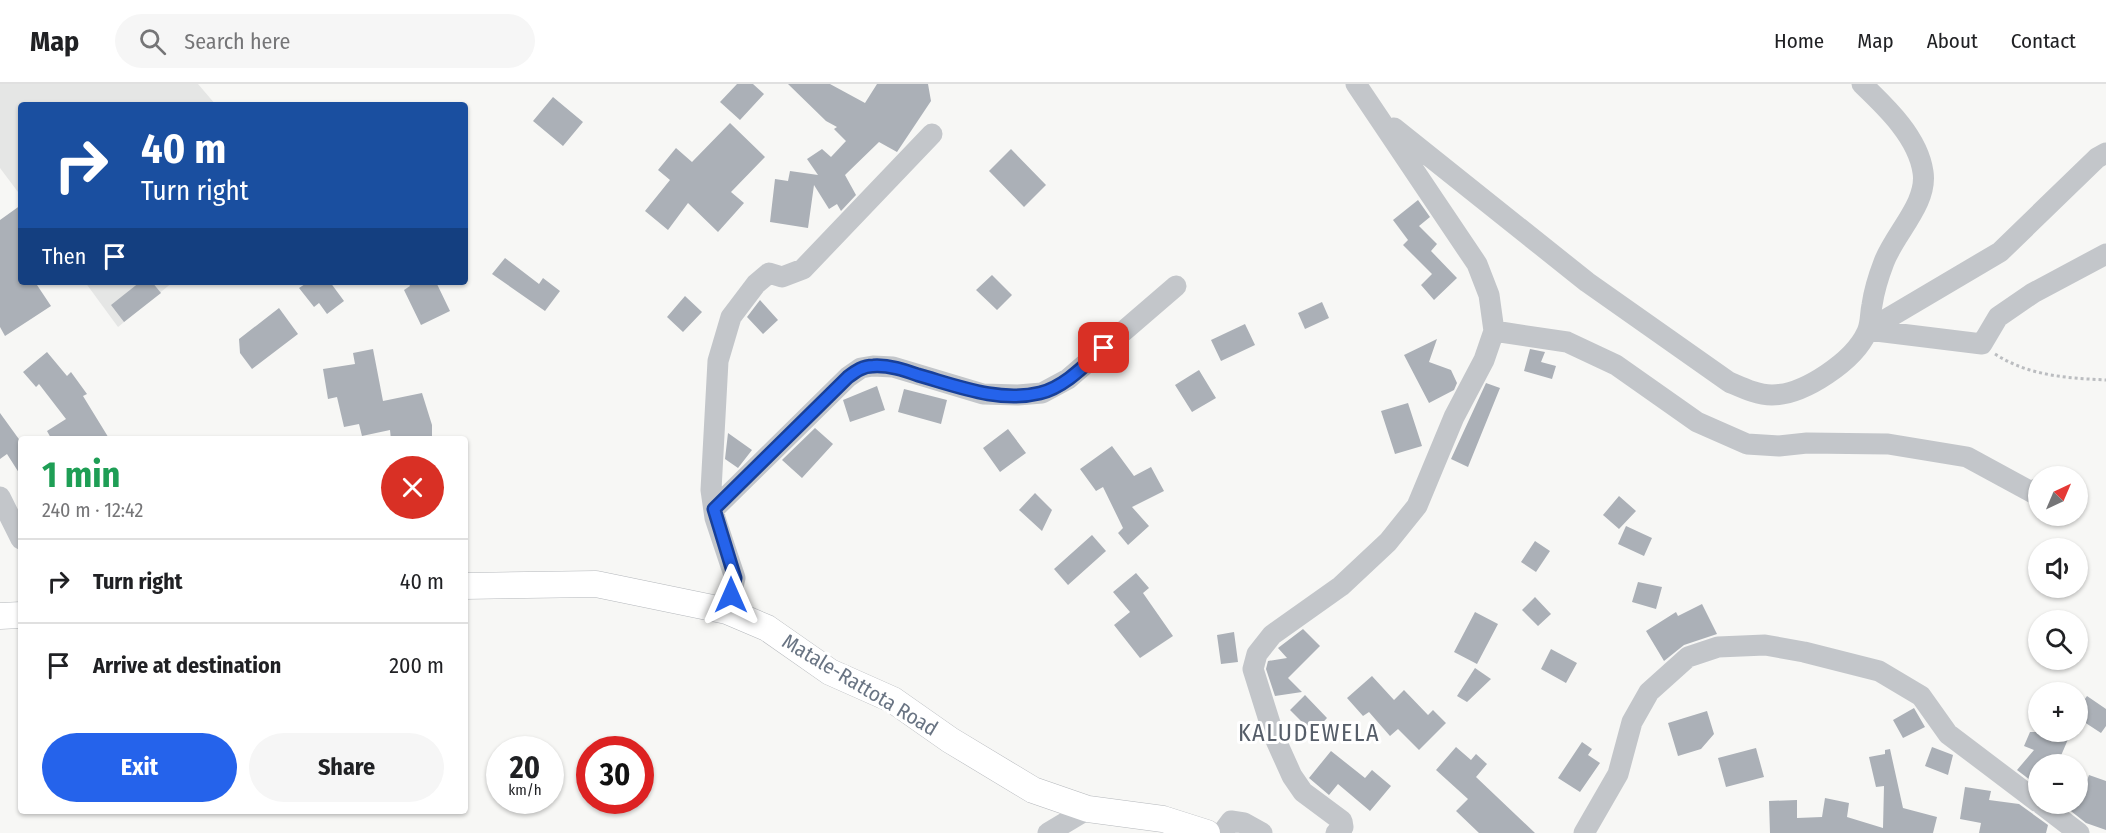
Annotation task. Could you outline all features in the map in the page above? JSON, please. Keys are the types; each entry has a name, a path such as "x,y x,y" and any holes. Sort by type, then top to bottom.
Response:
{"main road":[{"name":"Matale-Rattota Road","path":"468,586 596,584 727,611 767,628 830,672 893,700 950,740 1033,790 1088,809 1164,819 1207,833"},
{"path":"0,616 18,615"}],"street":[{"path":"1336,833 1343,827 1342,821 1303,792 1282,756 1253,669 1257,654 1272,634 1341,586 1388,542 1417,506 1454,417 1484,360 1494,332 1489,295 1478,264 1356,84"},
{"path":"1381,119 1587,282 1729,382 1750,391 1771,395 1786,394 1806,387 1857,349 1868,330 1872,304 1884,262 1899,231 1920,201 1923,173 1914,144 1895,119 1862,84"},
{"path":"727,611 735,578 714,509 711,490 718,361 731,317 756,284 769,273 782,278 804,268 932,134"},
{"path":"1868,330 2000,252 2097,158 2106,153"},
{"path":"1868,330 1982,344 1998,317 2033,293 2106,254"},
{"path":"714,509 848,377 861,368 893,367 983,394 1042,393 1068,379 1176,286"},
{"path":"1494,332 1567,342 1616,365 1697,422 1747,444 1779,446 1807,443 1888,444 1967,457 2028,490"},
{"path":"0,496 18,533"},
{"path":"1584,833 1618,774 1632,722 1649,692 1688,657 1718,647 1765,645 1804,652 1879,671 1921,696 1948,734 2028,794"},
{"path":"1048,833 1088,809"},
{"path":"2054,814 2079,833"},
{"path":"1222,833 1231,821 1236,821 1262,833"}],"path":[{"path":"1982,344 2007,362 2025,370 2064,377 2106,380"}],"shaded area":[{"path":"0,84 198,84 213,102 18,102 18,192 0,168"},
{"path":"87,285 169,285 118,327"}],"building":[{"path":"737,84 753,84 764,94 740,120 720,102"},
{"path":"788,84 830,84 865,103 877,84 928,84 931,101 897,152 879,142 845,175 856,195 841,211 837,204 829,209 814,185 808,228 770,222 775,179 788,181 790,171 818,175 807,159 822,149 831,157 846,141 834,129 837,127 826,121"},
{"path":"553,97 583,122 563,146 533,121"},
{"path":"730,123 765,157 731,192 744,203 718,232 688,203 668,230 645,211 670,180 658,170 676,148 692,162"},
{"path":"1011,149 1046,185 1024,207 989,171"},
{"path":"1418,200 1430,217 1419,226 1437,244 1431,251 1457,278 1434,300 1421,285 1432,274 1403,245 1408,240 1393,220"},
{"path":"18,207 18,285 37,285 51,306 5,336 0,327 0,220"},
{"path":"505,258 539,284 543,278 560,291 545,311 492,274"},
{"path":"992,275 1012,295 997,310 976,290"},
{"path":"136,285 154,285 161,293 124,322 111,305"},
{"path":"304,285 332,285 344,301 327,314 319,303 314,307 299,288"},
{"path":"437,285 450,311 421,325 404,290 410,286"},
{"path":"685,296 702,312 683,332 667,317"},
{"path":"760,300 778,320 763,334 747,317"},
{"path":"1322,302 1329,318 1305,329 1298,313"},
{"path":"279,308 298,334 252,369 240,353 239,339"},
{"path":"1245,324 1255,345 1221,361 1211,340"},
{"path":"1437,339 1429,362 1451,370 1457,383 1454,390 1429,403 1404,355"},
{"path":"373,349 383,401 422,393 432,425 432,436 391,436 390,430 362,436 359,424 344,427 337,397 328,399 323,369 355,364 353,353"},
{"path":"1530,349 1545,352 1541,362 1556,366 1552,379 1524,371"},
{"path":"47,352 67,376 71,372 87,394 83,396 108,436 50,436 47,431 66,419 39,384 36,387 23,372"},
{"path":"1199,370 1216,398 1192,412 1175,385"},
{"path":"1486,383 1500,388 1468,467 1451,459"},
{"path":"877,386 885,410 850,422 843,400"},
{"path":"904,389 947,400 941,424 898,412"},
{"path":"1408,403 1422,446 1395,454 1381,411"},
{"path":"0,413 18,438 18,471 7,454 0,459"},
{"path":"815,428 833,444 802,478 782,460"},
{"path":"1008,429 1026,453 1000,472 983,448"},
{"path":"728,433 752,450 738,468 725,459"},
{"path":"1112,446 1134,476 1151,467 1164,491 1132,507 1149,526 1128,545 1118,533 1123,528 1103,487 1096,491 1080,469"},
{"path":"1035,493 1052,510 1042,531 1019,510"},
{"path":"1619,496 1636,511 1619,529 1603,515"},
{"path":"1626,526 1652,538 1644,556 1618,544"},
{"path":"1092,535 1106,551 1068,585 1054,569"},
{"path":"1535,541 1550,551 1536,572 1521,562"},
{"path":"1136,573 1149,588 1143,593 1173,636 1140,658 1114,625 1130,612 1113,592"},
{"path":"1638,582 1662,587 1656,609 1632,602"},
{"path":"1535,597 1551,614 1538,626 1522,610"},
{"path":"1702,604 1717,634 1684,645 1664,661 1646,631 1676,612 1678,616"},
{"path":"1475,612 1498,624 1477,664 1454,652"},
{"path":"1303,629 1320,646 1288,678 1302,692 1275,696 1266,669 1268,661 1287,658 1278,648"},
{"path":"1234,632 1238,662 1221,664 1217,635"},
{"path":"1551,649 1577,663 1566,683 1541,669"},
{"path":"1475,668 1491,679 1467,702 1457,696"},
{"path":"1372,676 1394,700 1404,690 1428,715 1433,710 1446,723 1419,750 1398,729 1390,736 1369,712 1363,716 1347,698"},
{"path":"1305,695 1327,718 1313,733 1290,710"},
{"path":"2088,697 2106,709 2106,726 2101,733 2088,725"},
{"path":"1914,708 1925,727 1903,738 1893,720"},
{"path":"1707,711 1714,734 1701,749 1678,756 1668,723"},
{"path":"2028,737 2028,742 2067,742 2062,754 2031,754 2034,750 2024,746"},
{"path":"1582,742 1592,749 1588,755 1600,763 1580,792 1558,778"},
{"path":"1456,747 1471,760 1476,754 1487,764 1476,777 1535,833 1479,833 1456,811 1468,799 1436,770"},
{"path":"1932,747 1953,755 1948,775 1925,766"},
{"path":"1756,748 1764,777 1726,787 1718,758"},
{"path":"1890,749 1903,808 1937,817 1933,833 1770,833 1769,801 1797,800 1797,818 1822,817 1825,798 1849,803 1847,817 1883,828 1884,786 1876,787 1869,757 1885,754 1885,750"},
{"path":"1331,751 1365,778 1372,770 1391,786 1370,811 1338,784 1329,795 1309,778"},
{"path":"2028,757 2028,778 2017,770"},
{"path":"2089,775 2106,781 2106,830 2086,823 2075,814 2088,814"},
{"path":"1965,787 1991,791 1989,800 2019,804 2028,811 2028,814 2033,814 2048,825 2046,833 1979,833 1981,823 1960,819"}],"district":[{"name":"KALUDEWELA","path":"1309,733"}],"route":[{"path":"731,595 735,578 714,509 848,377 861,368 893,367 983,394 1018,395 1042,393 1068,379 1104,348"}]}
